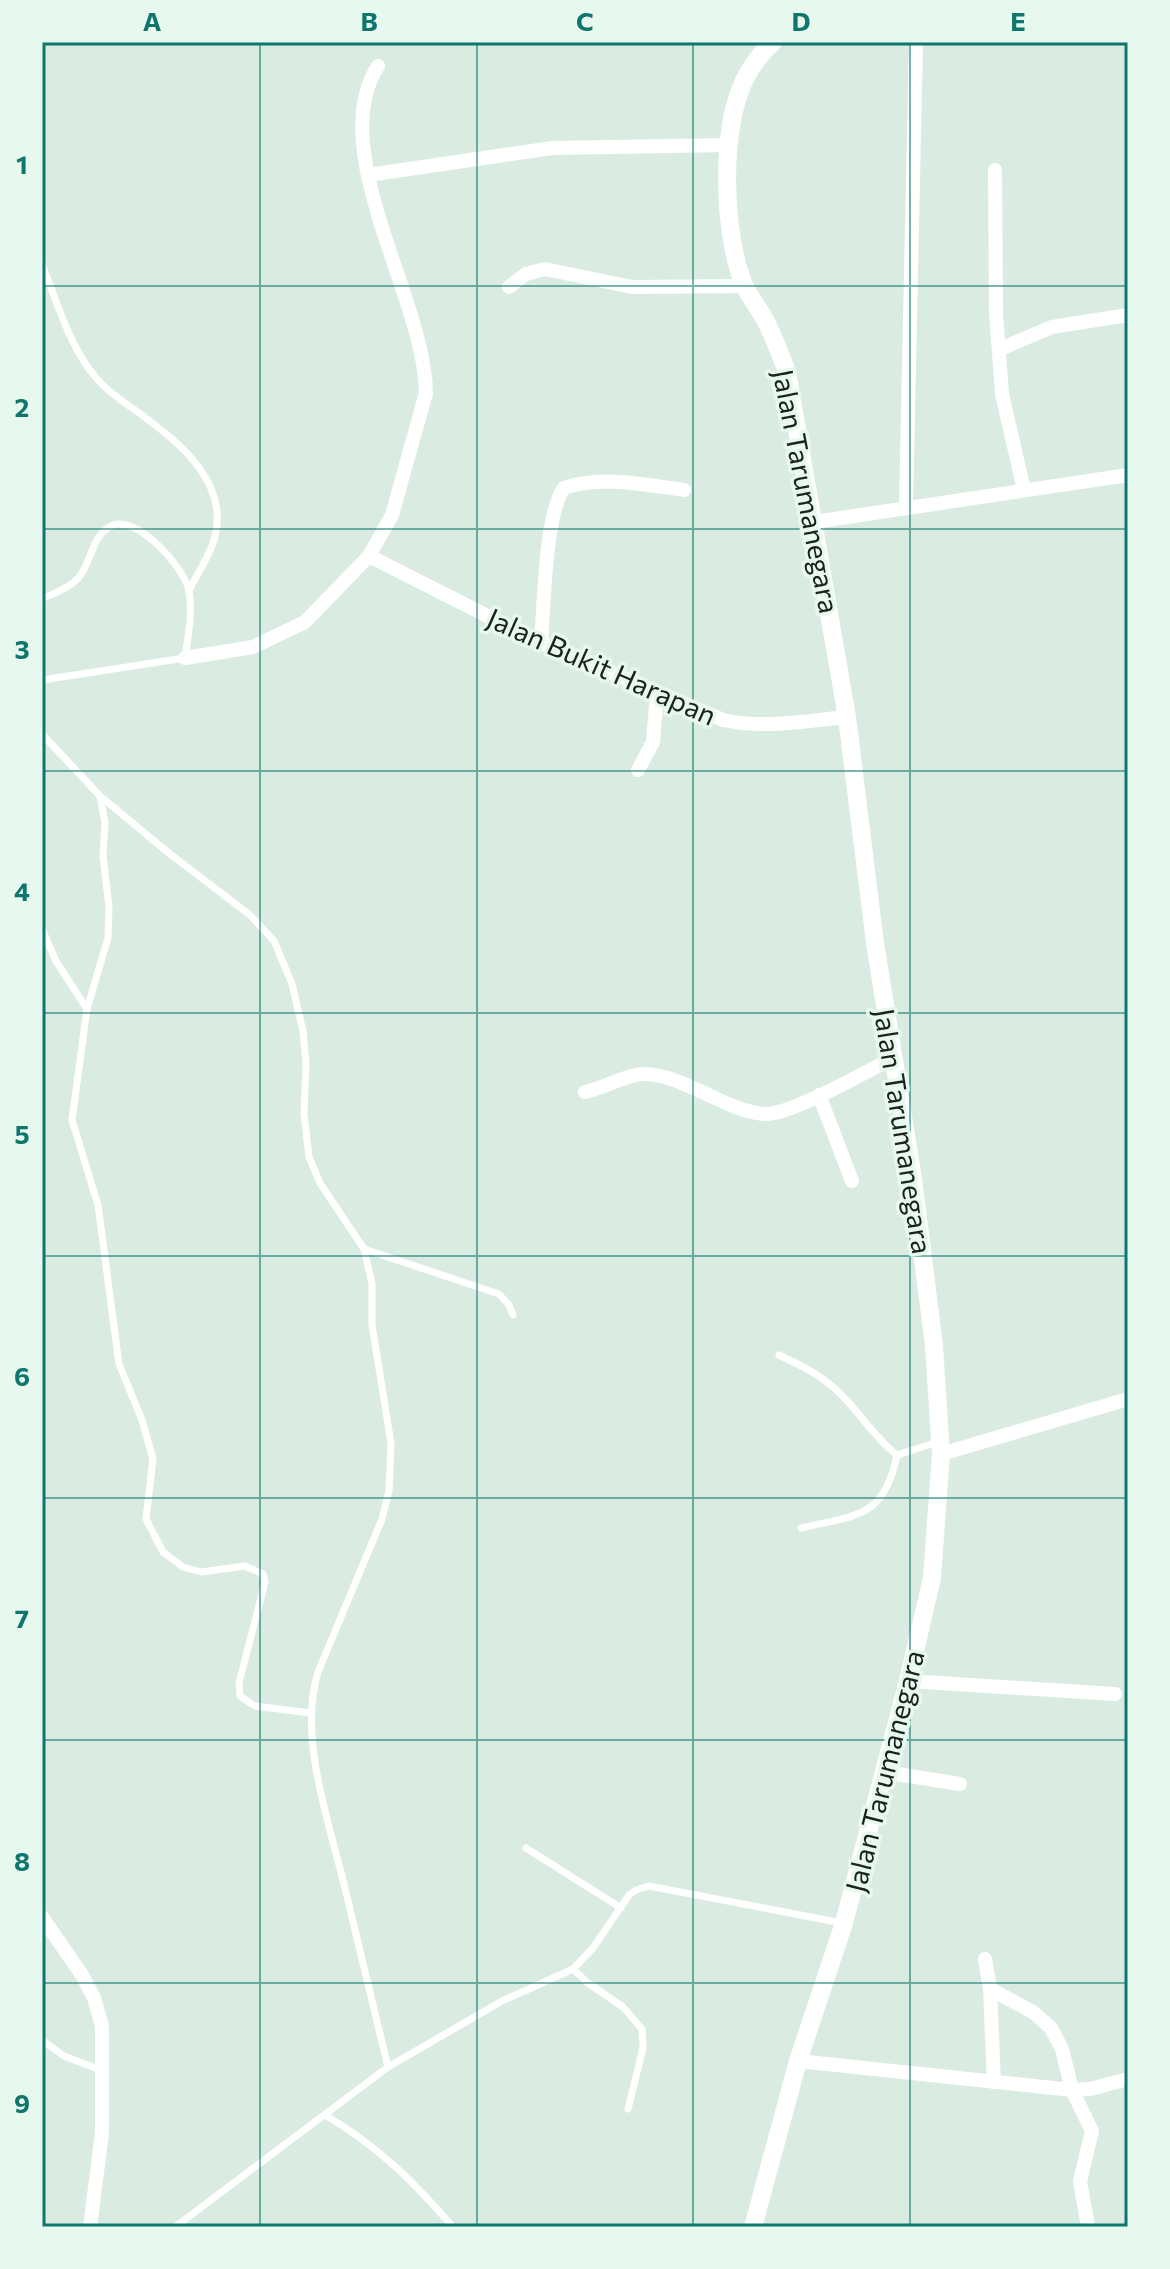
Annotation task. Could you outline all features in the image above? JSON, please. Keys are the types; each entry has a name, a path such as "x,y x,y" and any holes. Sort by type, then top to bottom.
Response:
{"street":[{"name":"Jalan Tarumanegara","path":"753,2227 798,2061 844,1923 908,1681 932,1578 940,1448 934,1346 923,1248 875,943 847,717 814,522 787,372 779,348 745,286 735,257 731,228 729,145 735,105 753,64 773,42"},
{"path":"906,506 916,42"},
{"path":"185,658 253,647 305,622 369,556 392,515 426,393 426,383 421,353 368,175 361,140 365,90 378,66"},
{"path":"368,175 552,148 729,145"},
{"path":"995,170 996,313 1002,394 1024,490"},
{"path":"509,287 526,274 545,269 632,287 745,286"},
{"path":"1000,349 1052,327 1128,315"},
{"path":"814,522 1128,475"},
{"path":"541,643 552,518 564,488 624,482 684,490"},
{"name":"Jalan Bukit Harapan","path":"369,556 541,643 723,720 747,725 847,717"},
{"path":"638,770 653,742 657,694"},
{"path":"585,1092 633,1076 652,1075 764,1114 774,1113 819,1095 893,1058"},
{"path":"819,1095 852,1181"},
{"path":"940,1448 1128,1399"},
{"path":"908,1681 1115,1694"},
{"path":"884,1772 960,1784"},
{"path":"42,1917 94,1998 102,2026 102,2133 90,2227"},
{"path":"985,1959 990,1989 994,2082"},
{"path":"990,1989 1033,2012 1051,2028 1062,2049 1072,2090 1092,2131 1080,2181 1088,2227"},
{"path":"798,2061 1072,2090 1090,2089 1128,2079"}],"lane":[{"path":"42,264 71,334 95,377 199,465 208,478 217,503 216,531 211,547 189,590 190,623 185,658 42,680"},
{"path":"42,599 74,582 84,570 99,536 117,524 134,526 149,536 173,563 189,590"},
{"path":"42,734 100,796 250,915 274,941 292,984 303,1031 306,1064 304,1114 309,1157 320,1183 364,1249 372,1284 372,1325 391,1443 389,1491 382,1519 318,1672 310,1713 322,1795 388,2067"},
{"path":"100,796 105,823 103,864 108,938 87,1009 72,1120 98,1205 119,1364 142,1420 153,1459 146,1519 163,1552 183,1567 201,1572 245,1566 263,1574 265,1582 238,1687 240,1696 255,1706 310,1713"},
{"path":"42,929 56,961 87,1009"},
{"path":"364,1249 499,1294 513,1315"},
{"path":"779,1355 834,1387 876,1436 897,1455"},
{"path":"897,1455 940,1448"},
{"path":"801,1528 859,1515 874,1506 891,1482 897,1455"},
{"path":"526,1848 621,1908"},
{"path":"175,2227 388,2067 502,2001 573,1969 593,1948 636,1890 649,1886 844,1923"},
{"path":"573,1969 623,2007 642,2029 643,2048 628,2109"},
{"path":"42,2040 64,2056 103,2070"},
{"path":"325,2115 374,2146 407,2176 453,2227"}]}
